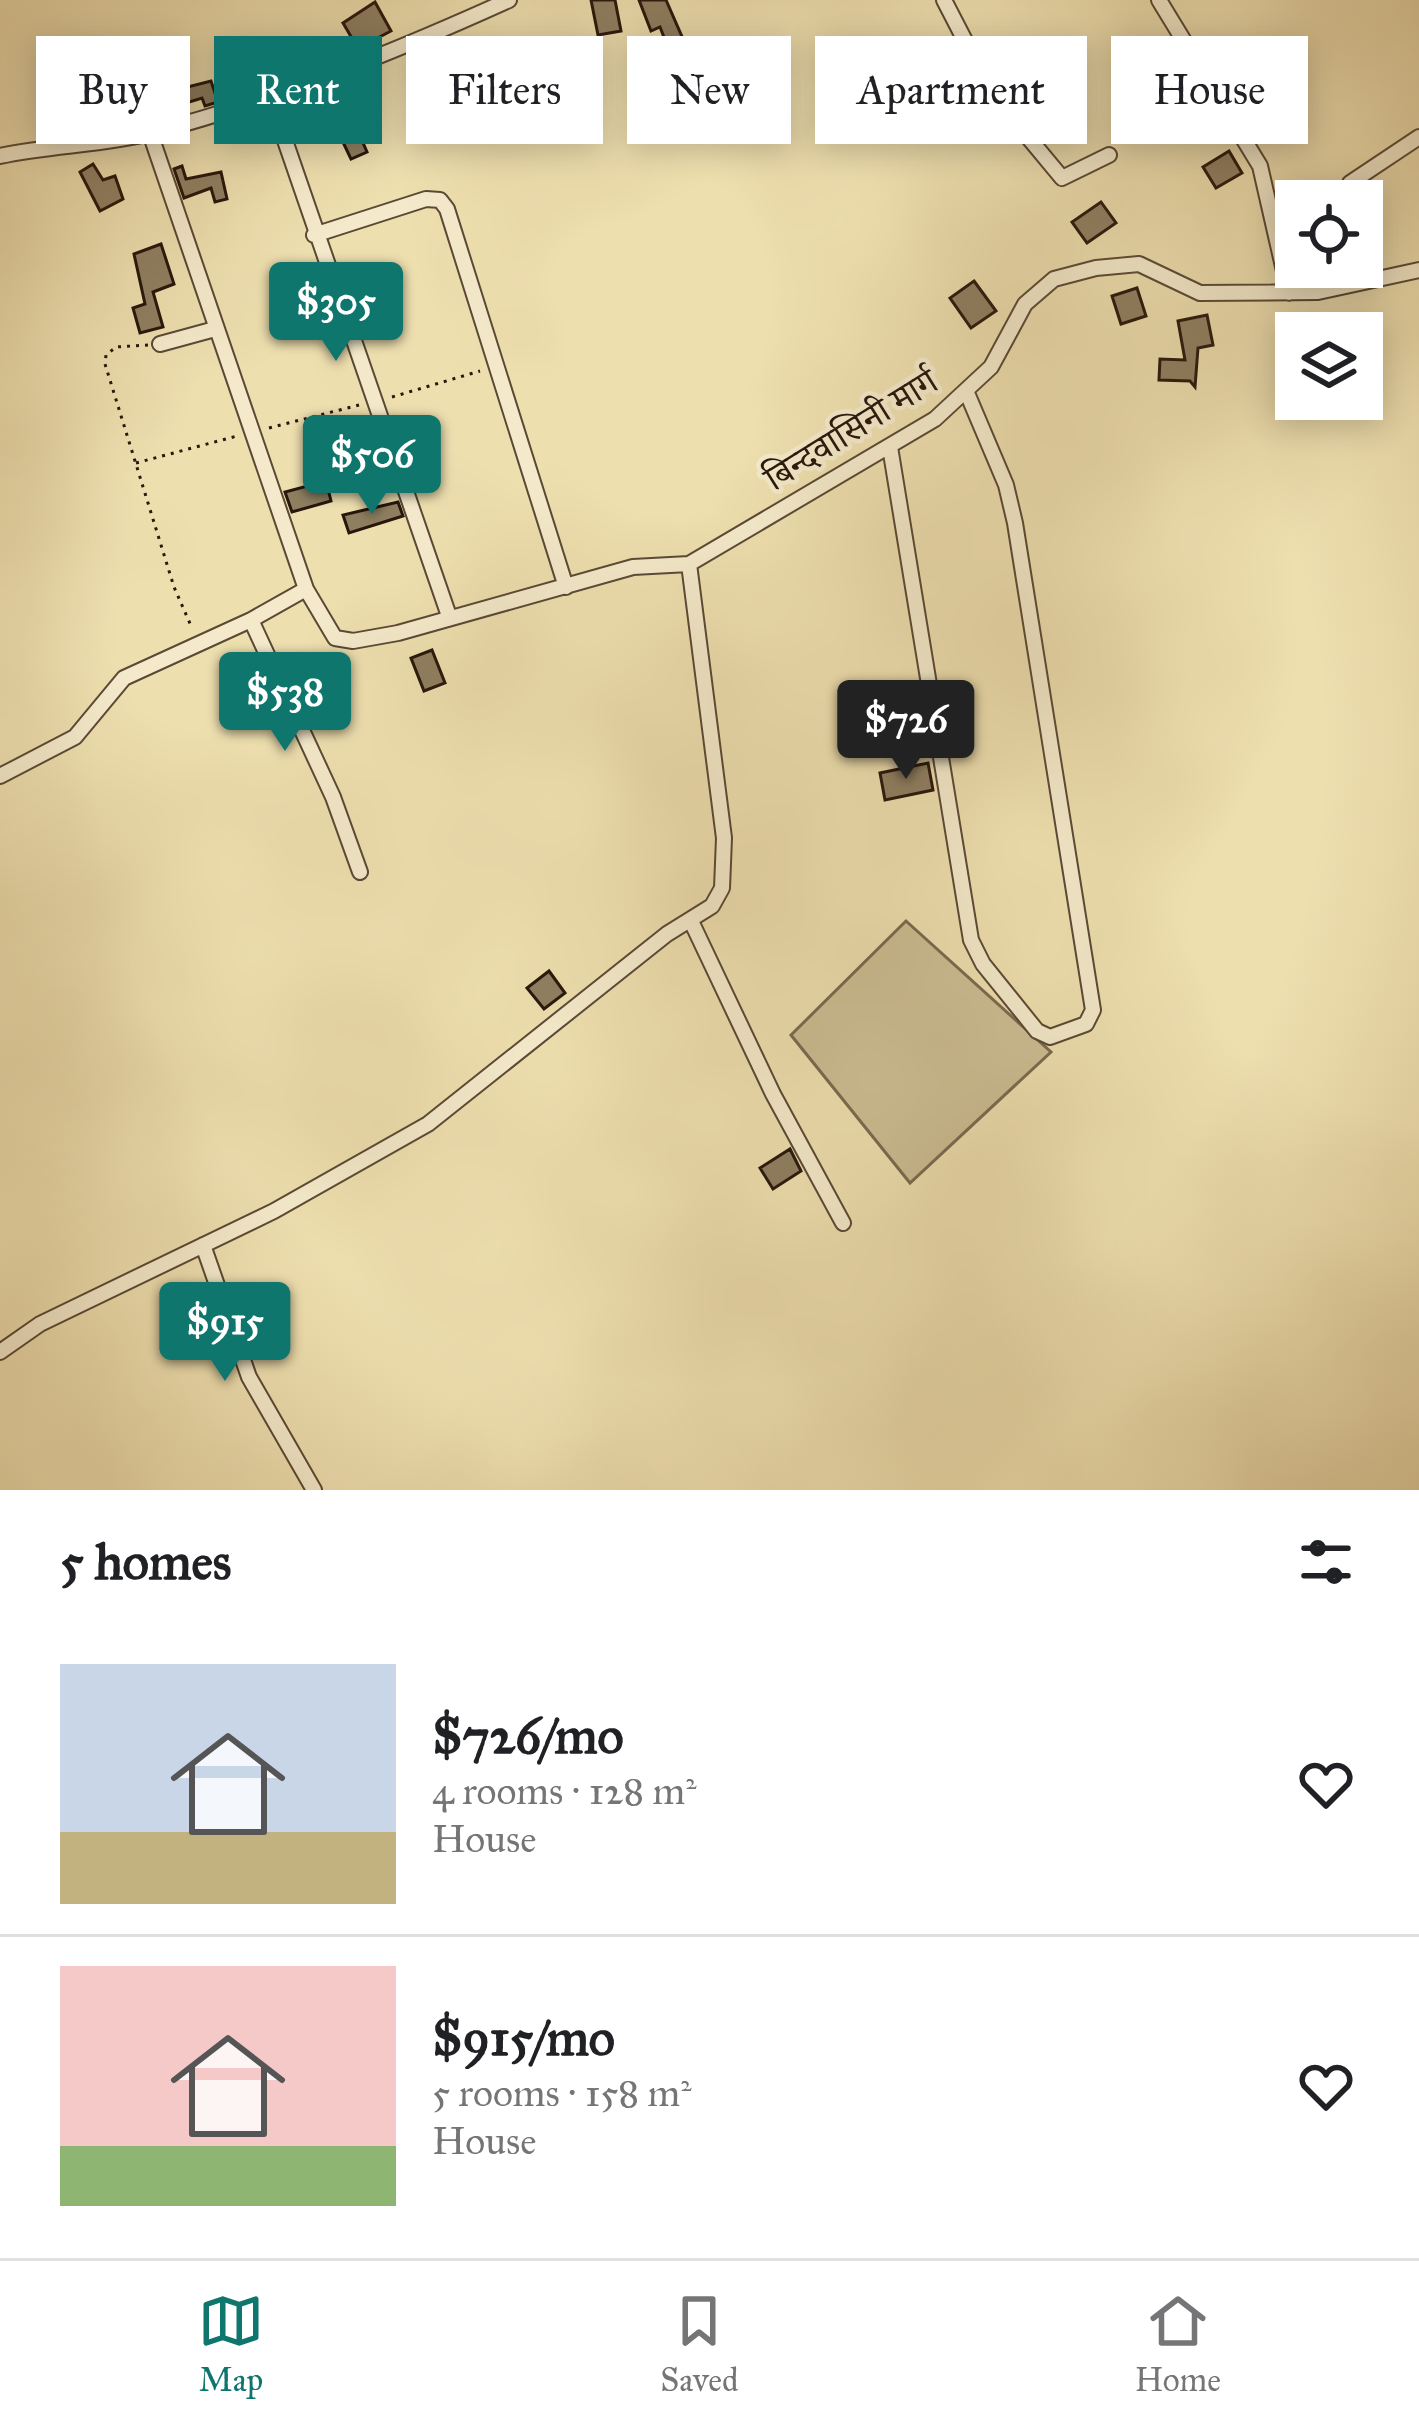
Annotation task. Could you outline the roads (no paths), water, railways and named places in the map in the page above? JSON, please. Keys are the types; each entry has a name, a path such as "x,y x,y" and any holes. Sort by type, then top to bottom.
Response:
{"street":[{"path":"382,58 509,0"},
{"path":"944,0 993,94 1062,178 1109,155"},
{"path":"1159,0 1260,166 1289,293"},
{"path":"1354,180 1419,137"},
{"path":"0,156 78,144"},
{"path":"0,1352 40,1324 274,1211 428,1124 718,898 724,851 689,565 634,567 398,633 335,638 306,589 154,144"},
{"path":"285,144 449,616"},
{"path":"314,235 426,199 440,200 457,235 500,366 566,587"},
{"name":"बिन्दवासिनी मार्ग","path":"689,565 890,447 968,393 991,367 1025,304 1054,279 1139,264 1200,293 1289,293 1344,289 1419,270"},
{"path":"160,344 215,329"},
{"path":"890,447 971,940 982,964 1037,1031 1050,1037 1086,1024 1093,1010 1015,523 1006,485 968,393"},
{"path":"0,776 75,737 124,678 198,640 251,620 306,589"},
{"path":"251,620 333,797 360,872"},
{"path":"691,921 773,1094 843,1223"},
{"path":"202,1245 249,1377 314,1490"}]}
